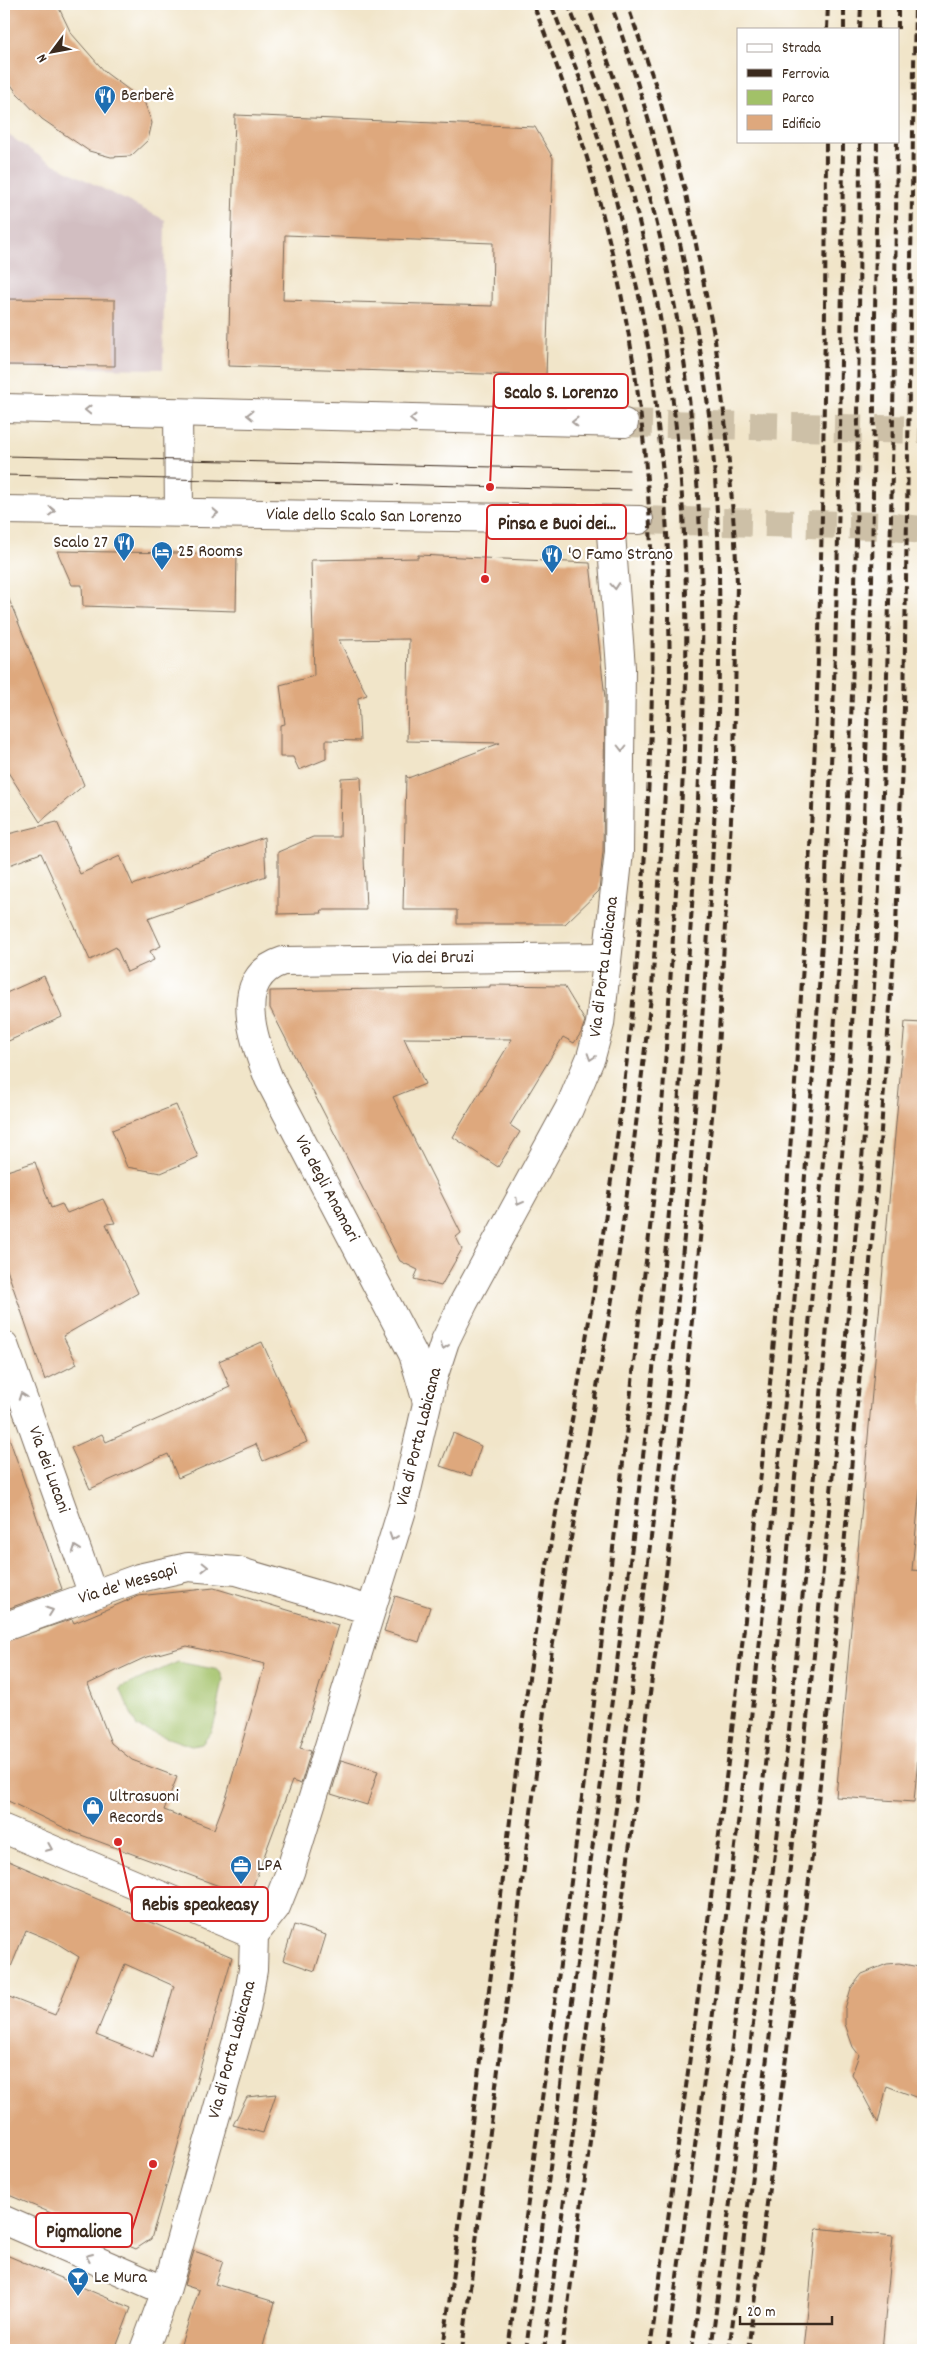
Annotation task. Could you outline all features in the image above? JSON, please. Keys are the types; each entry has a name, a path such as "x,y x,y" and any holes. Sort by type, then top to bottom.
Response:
{"street":[{"path":"4,408 624,423"},
{"path":"178,413 179,512"},
{"name":"Viale dello Scalo San Lorenzo","path":"4,510 639,520"},
{"name":"Via di Porta Labicana","path":"144,2350 166,2291 246,2009 253,1970 254,1934 276,1907 290,1872 408,1490 427,1402 439,1359 454,1321 558,1130 585,1074 600,1024 619,852 622,760 621,668 610,520"},
{"name":"Via dei Bruzi","path":"262,972 276,964 294,961 607,957"},
{"name":"Via degli Anamari","path":"262,972 252,986 251,1002 255,1036 263,1065 413,1354 427,1402"},
{"name":"Via dei Lucani","path":"4,1345 93,1595"},
{"name":"Via de' Messapi","path":"4,1627 156,1573 188,1567 212,1567 256,1576 370,1610"},
{"path":"4,1829 254,1934"},
{"path":"4,2220 166,2291"}],"shaded area":[{"path":"4,132 44,159 165,220 163,369 4,367"}],"green space":[{"path":"178,1662 219,1670 223,1679 212,1731 202,1744 191,1746 137,1727 120,1688"}],"building":[{"path":"4,4 57,4 71,33 106,73 144,101 152,123 148,140 131,156 111,157 89,151 42,119 17,93 4,75"},
{"path":"235,115 535,127 553,158 546,376 228,366","holes":["285,235 493,243 492,306 283,300"]},
{"path":"4,299 115,300 115,366 4,365"},
{"path":"57,551 237,554 236,611 83,606 82,585 72,585"},
{"path":"418,555 590,563 605,698 603,851 599,891 565,924 457,924 457,910 403,910 406,775 408,778 500,743 407,741 409,639 339,640 367,695 358,698 360,741 326,740 326,759 299,770 293,757 280,757 280,725 285,724 280,685 314,676 311,560 418,558"},
{"path":"4,587 84,785 40,822 4,766"},
{"path":"361,777 366,910 321,910 322,913 278,914 278,852 313,837 340,837 341,778"},
{"path":"57,822 80,874 120,856 133,885 264,837 266,876 148,918 161,946 150,951 154,960 127,972 116,947 90,960 41,853 4,867 4,835"},
{"path":"44,976 62,1017 4,1043 4,994"},
{"path":"490,985 564,986 585,1021 581,1033 574,1043 563,1037 510,1125 520,1132 498,1167 453,1137 512,1039 404,1038 425,1084 393,1097 461,1233 456,1237 462,1249 441,1286 414,1279 418,1270 400,1261 270,1008 270,991 490,987"},
{"path":"905,1022 923,1023 923,1459 912,1570 923,1571 923,1703 914,1802 836,1797"},
{"path":"176,1105 198,1157 161,1173 127,1167 112,1130"},
{"path":"35,1162 51,1208 62,1204 67,1213 103,1199 115,1223 106,1224 138,1293 63,1336 77,1364 45,1380 4,1261 4,1172"},
{"path":"262,1342 307,1442 263,1461 256,1444 178,1478 168,1454 90,1489 71,1448 102,1434 106,1442 230,1387 219,1361"},
{"path":"4,1432 7,1432 62,1589 4,1610"},
{"path":"453,1433 481,1446 471,1476 440,1466"},
{"path":"214,1588 338,1625 300,1748 311,1751 301,1784 292,1781 249,1897 73,1832 4,1799 4,1642 72,1619 74,1623 138,1596","holes":["187,1646 265,1664 227,1795 214,1829 164,1810 177,1777 132,1760 111,1743 88,1684 144,1658"]},
{"path":"395,1596 430,1607 419,1642 384,1631"},
{"path":"341,1760 378,1771 367,1805 331,1794"},
{"path":"4,1859 232,1957 151,2239 136,2249 4,2193 4,1995 55,2015 79,1957 55,1942 26,1930 4,1984","holes":["125,1964 174,1986 153,2058 96,2035"]},
{"path":"294,1925 326,1935 315,1971 283,1960"},
{"path":"899,1963 923,1968 923,2100 887,2086 878,2123 852,2074 859,2055 853,2047 845,2024 845,2009 851,1988 862,1974 887,1964"},
{"path":"276,2094 263,2133 233,2125 247,2097"},
{"path":"816,2228 893,2236 882,2350 804,2350"},
{"path":"194,2251 223,2261 215,2284 275,2302 262,2350 179,2350 199,2290 184,2285"},
{"path":"4,2254 131,2308 115,2350 4,2350"}],"tunnel":[{"path":"624,423 923,430"},
{"path":"639,520 884,526 923,530"}],"tram line":[{"path":"4,456 629,470"},
{"path":"4,475 631,490"}],"railway":[{"path":"443,2350 525,1708 544,1582 593,1295 618,1130 640,928 651,728 653,633 651,537 644,442 630,345 621,295 598,196 568,99 533,4"},
{"path":"462,2350 552,1649 615,1282 634,1141 652,989 666,778 670,677 668,551 664,483 652,368 639,296 612,184 582,84 551,4"},
{"path":"508,2350 592,1723 655,1185 666,1047 683,778 685,714 686,586 683,522 679,458 665,344 645,245 632,196 603,99 568,4"},
{"path":"526,2350 624,1609 660,1307 674,1156 692,906 701,710 702,579 699,514 694,448 680,334 660,238 635,143 587,4"},
{"path":"544,2350 610,1854 674,1341 702,1013 717,753 719,552 715,472 704,377 685,268 660,161 629,56 611,4"},
{"path":"562,2350 670,1544 717,1066 734,767 737,582 727,437 715,340 686,194 656,86 627,4"},
{"path":"827,28 828,4"},
{"path":"844,4 844,28"},
{"path":"860,28 861,4"},
{"path":"878,4 878,28"},
{"path":"898,4 898,28"},
{"path":"748,2350 813,1849 837,1623 877,1186 896,926 904,707 915,4"},
{"path":"650,2350 732,1729 771,1374 790,1153 811,833 819,636 825,339 826,142"},
{"path":"667,2350 726,1919 756,1678 787,1382 804,1185 819,988 834,671 840,459 843,142"},
{"path":"692,2350 729,2071 762,1792 792,1512 835,1024 848,804 854,615 858,426 860,142"},
{"path":"711,2350 782,1799 809,1532 847,1098 862,877 872,581 877,142"},
{"path":"729,2350 760,2115 802,1763 839,1410 867,1099 882,826 886,712 892,484 897,142"}],"place":[{"name":"Berberè","path":"105,115"},
{"name":"Scalo S. Lorenzo","path":"490,487"},
{"name":"Scalo 27","path":"124,562"},
{"name":"25 Rooms","path":"162,571"},
{"name":"'O Famo Strano","path":"552,574"},
{"name":"Pinsa e Buoi dei...","path":"485,579"},
{"name":"Ultrasuoni Records","path":"93,1826"},
{"name":"Rebis speakeasy","path":"118,1842"},
{"name":"LPA","path":"241,1885"},
{"name":"Pigmalione","path":"153,2164"},
{"name":"Le Mura","path":"78,2297"}]}
